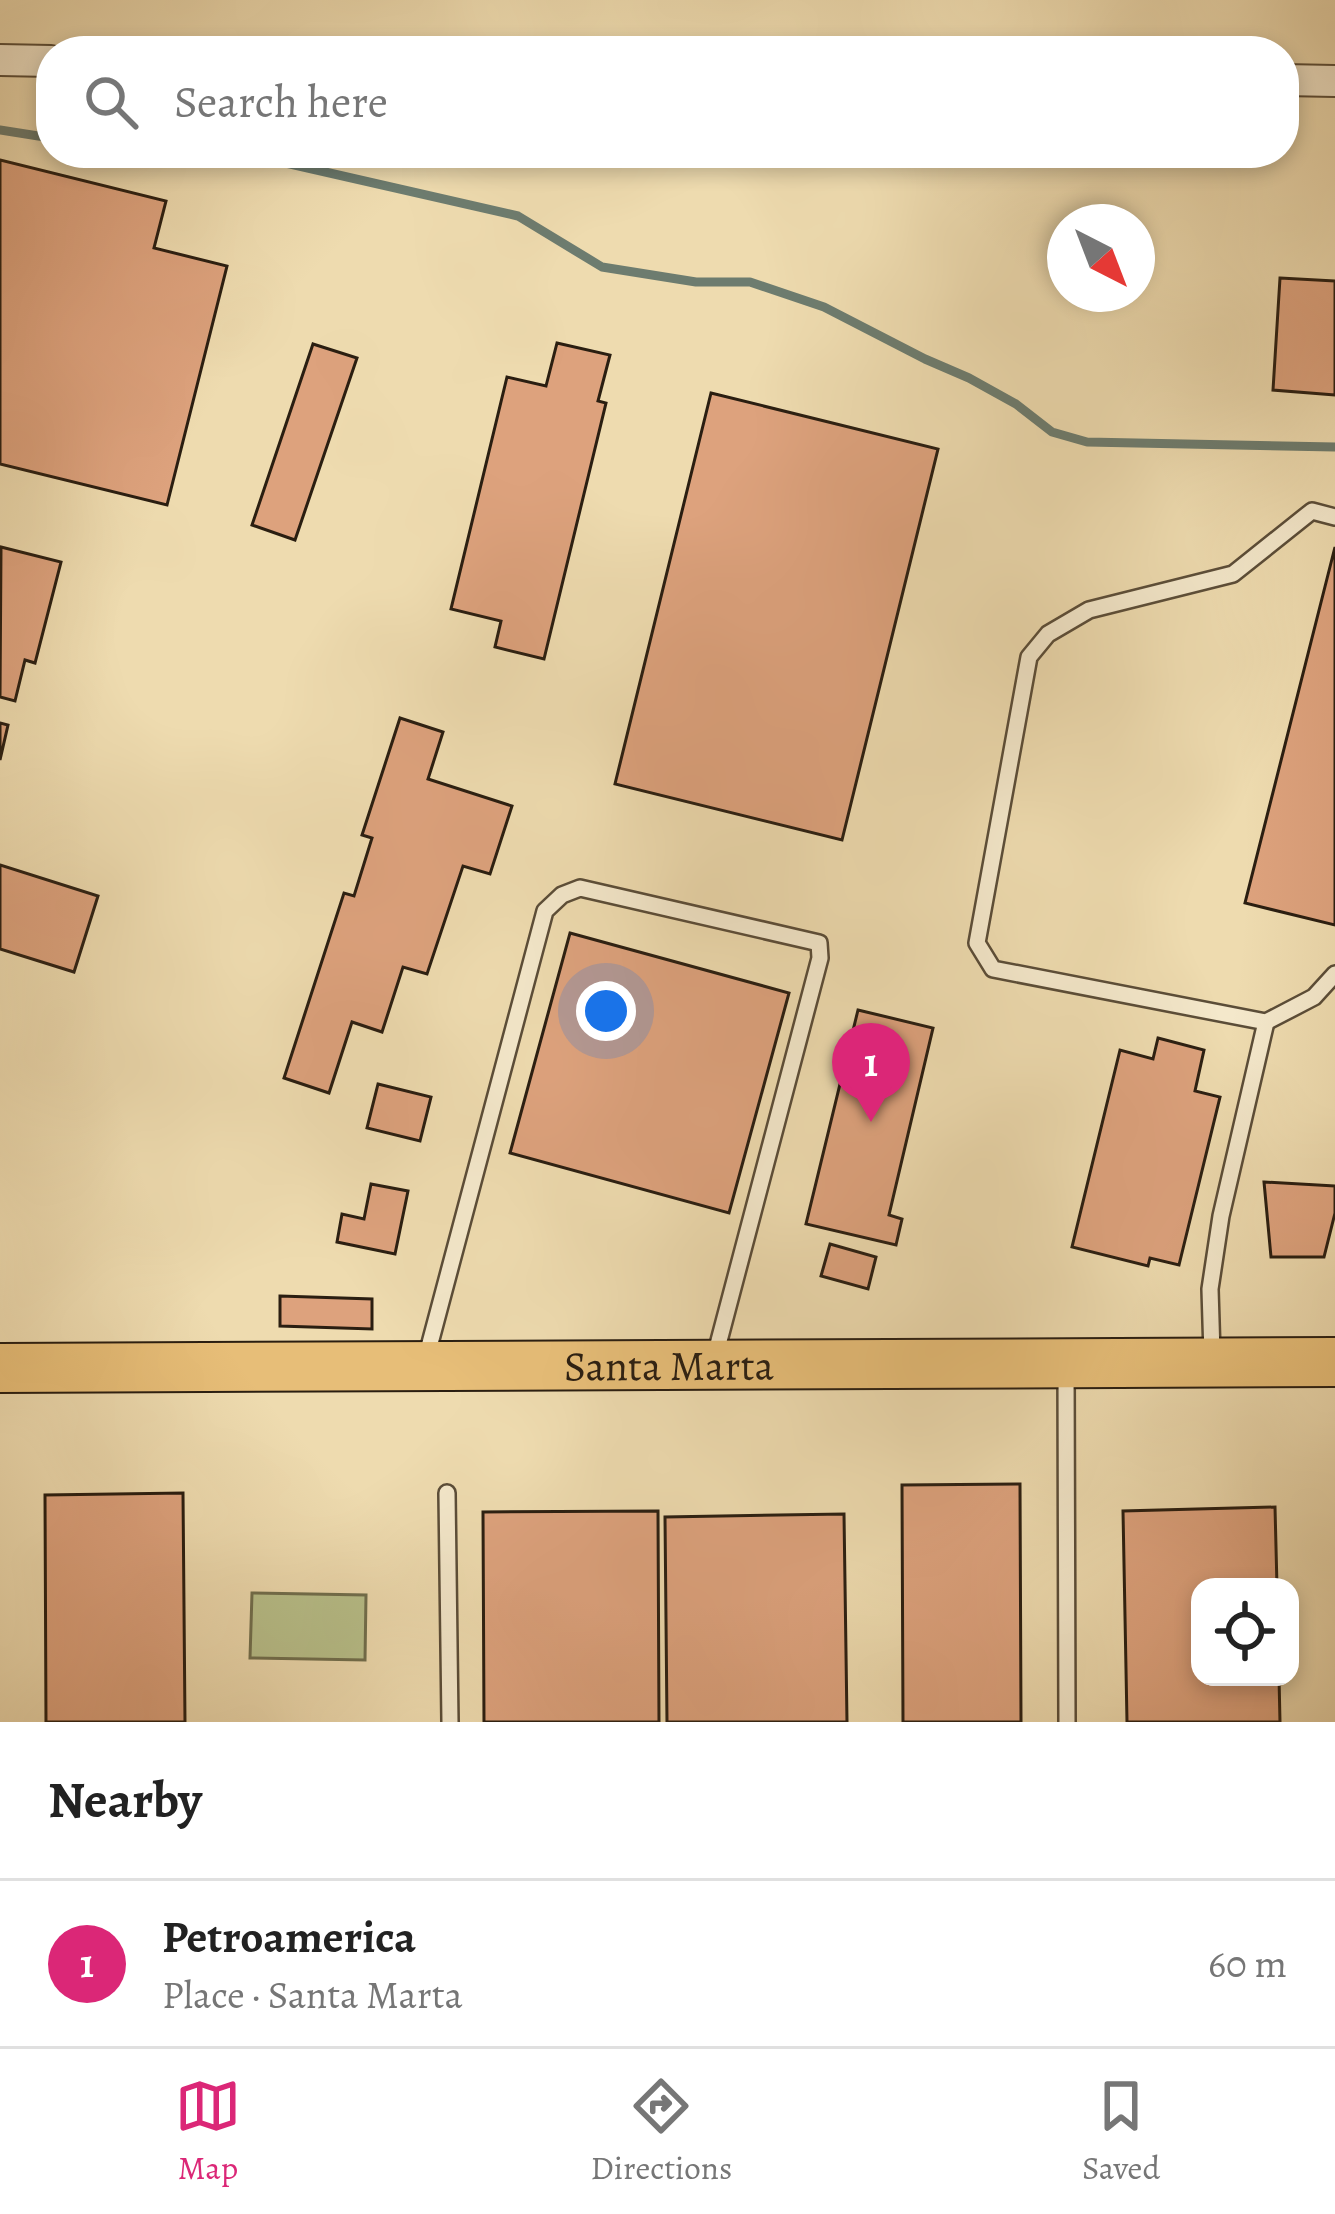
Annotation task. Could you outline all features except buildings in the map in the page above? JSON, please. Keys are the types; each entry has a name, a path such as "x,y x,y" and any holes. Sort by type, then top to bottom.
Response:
{"main road":[{"name":"Santa Marta","path":"0,1367 1335,1363"}],"street":[{"path":"0,60 36,61"},
{"path":"1299,80 1335,81"}],"lane":[{"path":"1335,518 1312,512 1233,574 1089,610 1048,634 1029,657 977,943 993,969 1266,1022 1314,997 1335,974"},
{"path":"424,1366 545,911 562,895 580,888 819,943 820,958 713,1365"},
{"path":"1213,1363 1210,1289 1221,1216 1266,1022"},
{"path":"1066,1364 1067,1722"},
{"path":"447,1492 450,1722"}],"green space":[{"path":"252,1593 366,1595 365,1660 250,1658"}],"waterway":[{"path":"0,130 36,136"},
{"path":"308,168 518,216 602,267 696,282 750,282 824,307 969,378 1016,404 1052,432 1087,442 1335,447"}],"place":[{"name":"Petroamerica","path":"871,1122"}]}
